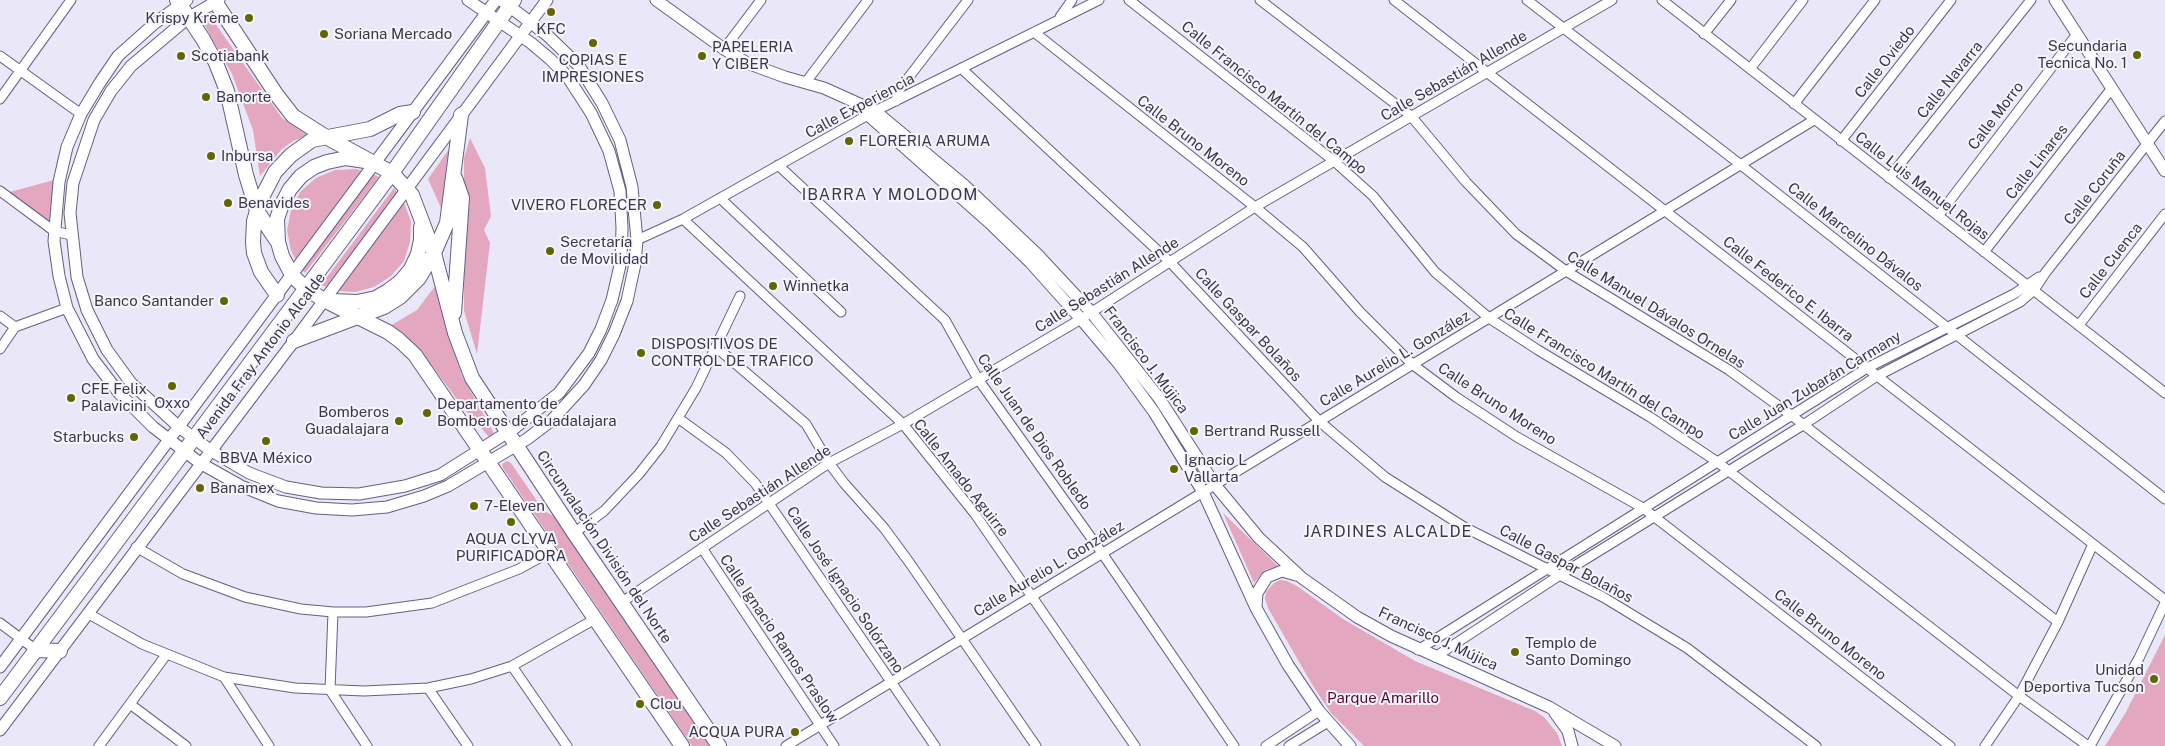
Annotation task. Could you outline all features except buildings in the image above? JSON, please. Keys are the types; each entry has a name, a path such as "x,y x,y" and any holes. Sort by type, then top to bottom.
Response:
{"main road":[{"name":"Circunvalación División del Norte","path":"216,1 276,94 293,116 326,137 392,173 407,189 417,207 421,240 418,254 401,281 376,298 357,302 324,300"},
{"name":"Circunvalación División del Norte","path":"182,2 188,18 212,55 227,91 246,175 258,211 278,242"},
{"name":"Avenida Fray Antonio Alcalde","path":"0,698 193,437 392,173 493,17 508,2"},
{"path":"277,294 261,272 254,253 253,232 264,191 282,164 312,140 370,129 400,114 414,112"},
{"path":"294,340 384,307 400,297 419,278 434,253 447,223 461,115"},
{"name":"Circunvalación División del Norte","path":"375,163 346,158 314,167 301,176 290,189 282,204 278,219 278,242 282,256 292,274 305,288 399,340 415,355 682,746"},
{"path":"453,173 462,198 453,326"},
{"name":"Circunvalación División del Norte","path":"420,221 434,253 453,326 472,378 574,533 719,746"},
{"path":"36,650 60,651"}],"street":[{"path":"0,100 71,0"},
{"path":"216,1 188,18 131,66 110,91 94,120 73,183 70,213 77,277 87,310 107,350 132,383 179,427 210,450 249,473 286,487 320,492 359,494 405,486 440,475 508,432 559,393 589,353 612,300 621,261 620,191 609,151 592,113 567,76 550,59 521,35 468,0"},
{"name":"Avenida Fray Antonio Alcalde","path":"0,667 375,163 414,112 493,17 496,0"},
{"name":"Avenida Fray Antonio Alcalde","path":"0,730 89,614 136,547 294,340 547,0"},
{"path":"724,49 761,0"},
{"path":"806,82 868,0"},
{"path":"896,101 899,90 968,0"},
{"path":"1058,19 1072,0"},
{"name":"Calle Experiencia","path":"637,240 683,219 871,113 1099,0"},
{"name":"Calle Francisco Martín del Campo","path":"1129,0 1334,161 1373,196 1435,272 1489,318 1538,350 1650,417 1716,461 2019,696 2089,746"},
{"name":"Calle Manuel Dávalos Ornelas","path":"1260,0 1411,116 1466,182 1516,234 1566,271 1713,360 1791,415 2058,622"},
{"name":"Calle Federico E. Ibarra","path":"1394,0 1666,210 2165,602"},
{"name":"Calle Marcelino Dávalos","path":"1527,0 1741,165 2165,499"},
{"name":"Calle Sebastián Allende","path":"622,602 768,502 829,463 903,424 1081,319 1255,207 1612,0"},
{"name":"Calle Luis Manuel Rojas","path":"1662,0 2165,393"},
{"path":"1704,34 1731,0"},
{"path":"1750,69 1803,0"},
{"path":"1794,104 1875,0"},
{"name":"Calle Oviedo","path":"1841,141 1951,0"},
{"name":"Calle Navarra","path":"1889,178 2031,0"},
{"path":"2055,0 2165,171"},
{"name":"Francisco J. Mújica","path":"659,1 724,49 766,71 824,88 871,113 964,185 1002,220 1092,312 1159,398 1215,485 1259,538 1302,578 1356,617 1418,650 1549,706 1615,746"},
{"path":"182,2 118,56 81,114 67,147 59,182 54,231 59,276 67,308 93,359 104,375 127,403 183,451 240,486 278,501 316,508 352,510 387,506 424,496 448,486 516,445 552,420 569,403 601,360 627,301 635,264 637,240 632,187 622,145 613,123 578,66 562,49 508,2"},
{"name":"Calle Bruno Moreno","path":"1034,32 1255,207 1302,247 1360,312 1412,364 1456,397 1518,437 1643,508 1950,746"},
{"name":"Calle Morro","path":"1938,216 2077,34"},
{"path":"0,56 81,114"},
{"name":"Calle Gaspar Bolaños","path":"962,69 1170,262 1320,421 1385,477 1464,527 1603,597 1687,648 1816,746"},
{"name":"Calle Linares","path":"1984,252 2112,88"},
{"path":"871,113 1030,262 1119,364 1154,412 1204,492 1256,608 1288,665 1319,711 1350,746"},
{"name":"Calle Aurelio L. González","path":"786,746 1814,120"},
{"name":"Calle Coruña","path":"2031,288 2046,272 2165,121"},
{"name":"Calle Juan de Dios Robledo","path":"778,165 946,320 978,379 1102,553 1234,746"},
{"path":"0,191 54,231 71,235"},
{"path":"720,198 841,312"},
{"name":"Calle Cuenca","path":"2079,326 2165,214"},
{"name":"Calle Amado Aguirre","path":"683,219 903,424 975,514 1135,746"},
{"name":"Calle Juan Zubarán Carmany","path":"1418,650 1716,461 1867,368 1947,327 2031,288"},
{"name":"Calle Juan Zubarán Carmany","path":"1435,657 1560,575 1727,470 1803,425 1877,376 2020,302 2031,288"},
{"path":"574,533 604,511 639,474 661,446 696,388 740,296"},
{"path":"0,349 15,327 67,308"},
{"path":"0,316 15,327"},
{"path":"716,347 806,424 829,463 884,528 1036,746"},
{"name":"Calle José Ignacio Solórzano","path":"678,418 742,467 935,746"},
{"path":"1985,746 2019,696 2058,622 2093,544"},
{"path":"136,547 183,574 245,597 302,609 333,612 366,612 432,602 519,569 550,552"},
{"name":"Calle Ignacio Ramos Praslow","path":"702,548 834,746"},
{"path":"1256,608 1257,593 1266,577 1282,571 1290,572 1302,578"},
{"path":"2089,746 2140,658 2165,602"},
{"path":"333,612 330,690 367,746"},
{"path":"89,614 116,631 166,655 224,677 260,684 330,690 372,691 428,688 471,679 512,666 595,619"},
{"path":"0,623 20,640 36,650"},
{"path":"99,746 166,655"},
{"path":"512,666 567,746"},
{"path":"224,677 270,746"},
{"path":"428,688 468,746"},
{"path":"130,704 186,746"},
{"path":"1549,706 1568,731 1572,746"},
{"path":"1266,746 1319,711"},
{"path":"1289,746 1328,722"}],"green space":[{"path":"207,17 212,19 282,118 308,135 293,141 281,150 260,176 253,130 232,74 204,24"},
{"path":"470,138 485,168 491,216 484,230 490,243 477,354 464,311 464,158"},
{"path":"451,146 441,208 428,179"},
{"path":"356,169 362,171 296,260 291,251 287,230 291,210 300,192 316,178 335,170"},
{"path":"373,174 379,177 305,273 301,269"},
{"path":"58,179 50,223 6,193"},
{"path":"394,188 397,193 326,287 321,285"},
{"path":"404,202 411,222 410,242 404,261 391,276 374,287 355,292 338,291"},
{"path":"436,285 462,376 494,433 489,437 462,406 418,347 390,326 417,310"},
{"path":"507,461 511,463 544,511 554,516 710,746 692,746 503,468 502,464"},
{"path":"1223,513 1278,566 1265,570 1254,583"},
{"name":"Parque Amarillo","path":"1280,580 1297,586 1343,619 1415,661 1535,711 1544,717 1557,733 1562,746 1364,746 1331,713 1313,686 1268,608 1265,599 1266,592 1274,583"},
{"name":"Unidad Deportiva Tucson","path":"2165,635 2165,746 2105,746 2126,712"}],"place":[{"name":"KFC","path":"551,12"},
{"name":"Krispy Kreme","path":"249,18"},
{"name":"Soriana Mercado","path":"324,34"},
{"name":"COPIAS E IMPRESIONES","path":"593,43"},
{"name":"Secundaria Tecnica No. 1","path":"2137,55"},
{"name":"Scotiabank","path":"181,56"},
{"name":"PAPELERIA Y CIBER","path":"702,56"},
{"name":"Banorte","path":"206,97"},
{"name":"FLORERIA ARUMA","path":"849,141"},
{"name":"Inbursa","path":"211,156"},
{"name":"Benavides","path":"228,203"},
{"name":"VIVERO FLORECER","path":"657,205"},
{"name":"Secretaría de Movilidad","path":"550,251"},
{"name":"Winnetka","path":"773,286"},
{"name":"Banco Santander","path":"224,301"},
{"name":"DISPOSITIVOS DE CONTROL DE TRAFICO","path":"641,353"},
{"name":"Oxxo","path":"172,386"},
{"name":"CFE Felix Palavicini","path":"71,398"},
{"name":"Departamento de Bomberos de Guadalajara","path":"427,413"},
{"name":"Bomberos Guadalajara","path":"399,421"},
{"name":"Bertrand Russell","path":"1194,431"},
{"name":"Starbucks","path":"134,437"},
{"name":"BBVA México","path":"266,441"},
{"name":"Ignacio L Vallarta","path":"1174,469"},
{"name":"Banamex","path":"200,488"},
{"name":"7-Eleven","path":"474,506"},
{"name":"AQUA CLYVA PURIFICADORA","path":"511,522"},
{"name":"Templo de Santo Domingo","path":"1515,652"},
{"name":"Unidad Deportiva Tucson","path":"2154,679"},
{"name":"Clou","path":"640,704"},
{"name":"ACQUA PURA","path":"795,732"}],"district":[{"name":"IBARRA Y MOLODOM","path":"890,195"},
{"name":"JARDINES ALCALDE","path":"1388,532"}]}
